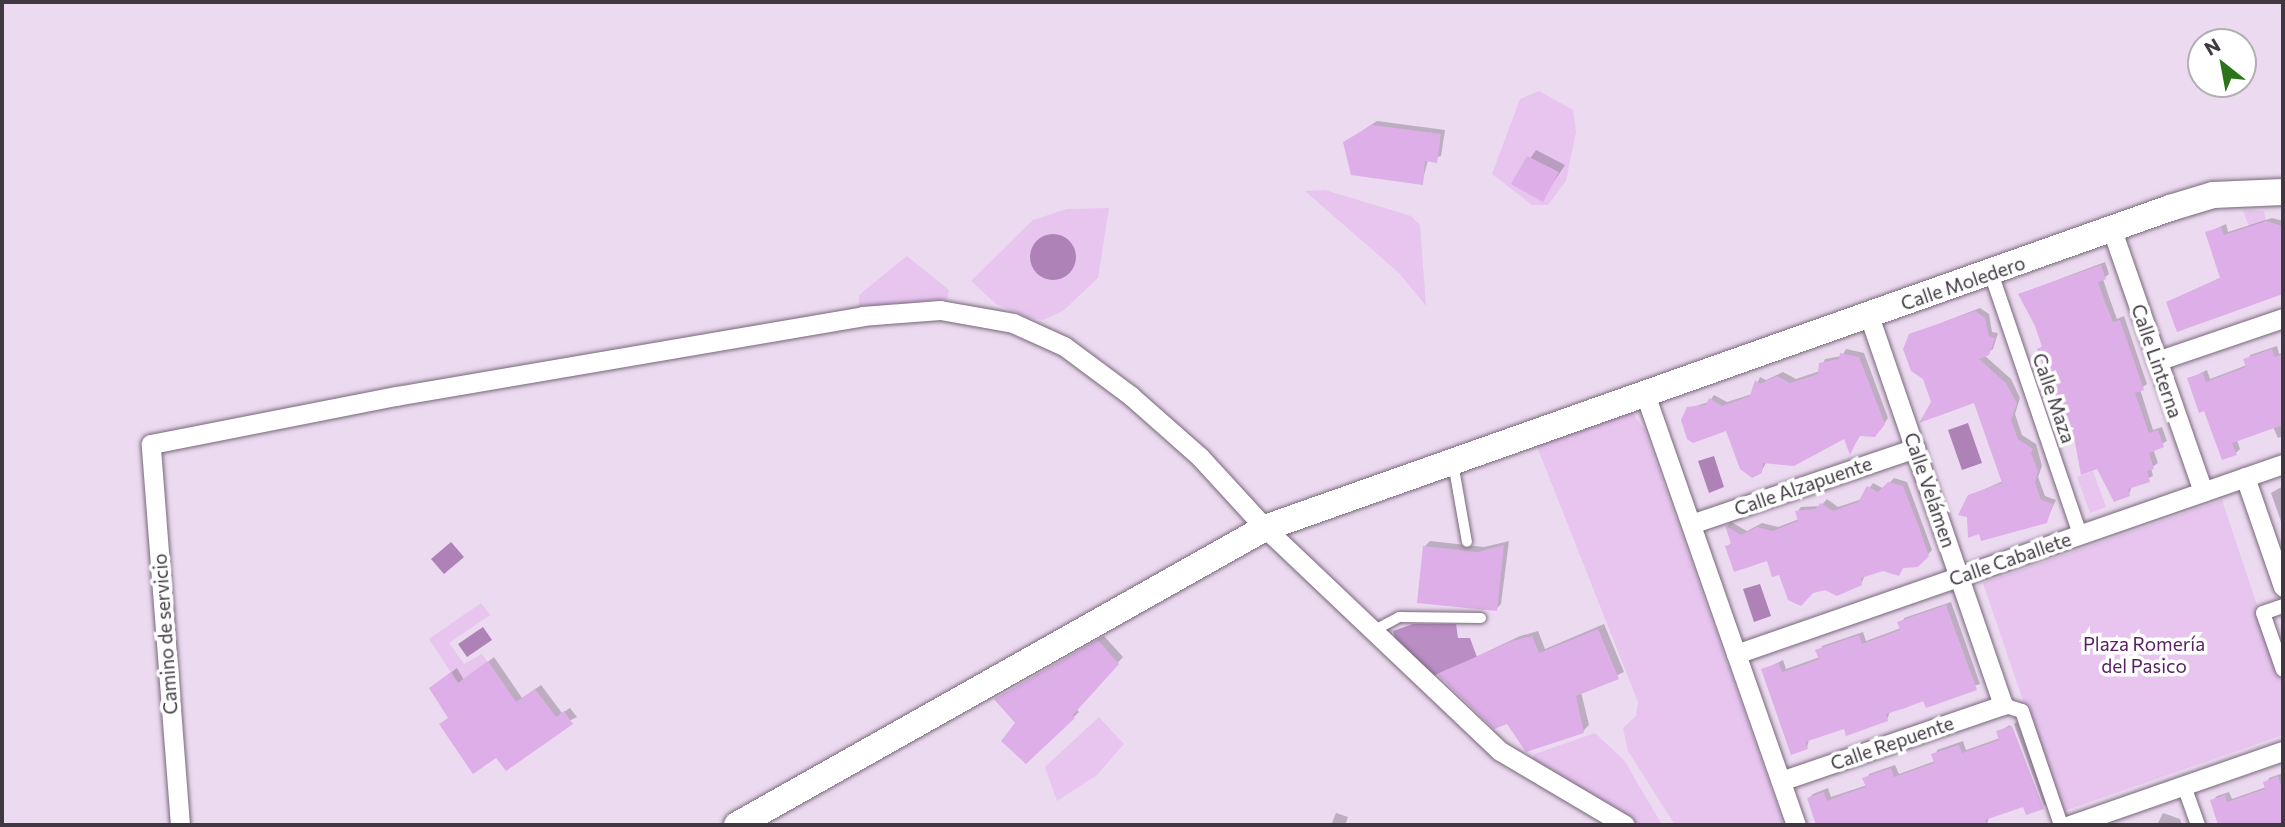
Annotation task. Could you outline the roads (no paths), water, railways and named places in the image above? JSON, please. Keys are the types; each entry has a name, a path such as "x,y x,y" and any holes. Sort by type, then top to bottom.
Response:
{"main road":[{"name":"Calle Moledero","path":"737,825 1265,528 1644,391 2213,195 2283,192"}],"street":[{"name":"Calle Linterna","path":"2112,230 2203,492"},
{"name":"Calle Maza","path":"1991,273 2080,535"},
{"name":"Camino de servicio","path":"180,825 151,443 850,317 940,310 1013,323 1064,346 1131,396 1200,457 1265,528"},
{"name":"Calle Velámen","path":"1869,315 2003,705"},
{"path":"2157,361 2283,318"},
{"path":"1644,391 1796,825"},
{"name":"Calle Alzapuente","path":"1691,524 1915,448"},
{"name":"Calle Caballete","path":"1736,654 2283,464"},
{"path":"2245,477 2283,587"},
{"path":"1265,528 1500,751 1625,825"},
{"path":"2283,606 2263,613 2283,670"},
{"path":"2003,705 2022,711 2061,825"},
{"name":"Calle Repuente","path":"1781,781 2003,705"},
{"path":"2070,825 2283,751"},
{"path":"2184,786 2198,825"}],"lane":[{"path":"1453,462 1468,542"},
{"path":"1373,631 1399,617 1481,618"}],"park label":[{"name":"Plaza Romería del Pasico","path":"2144,655"}]}
